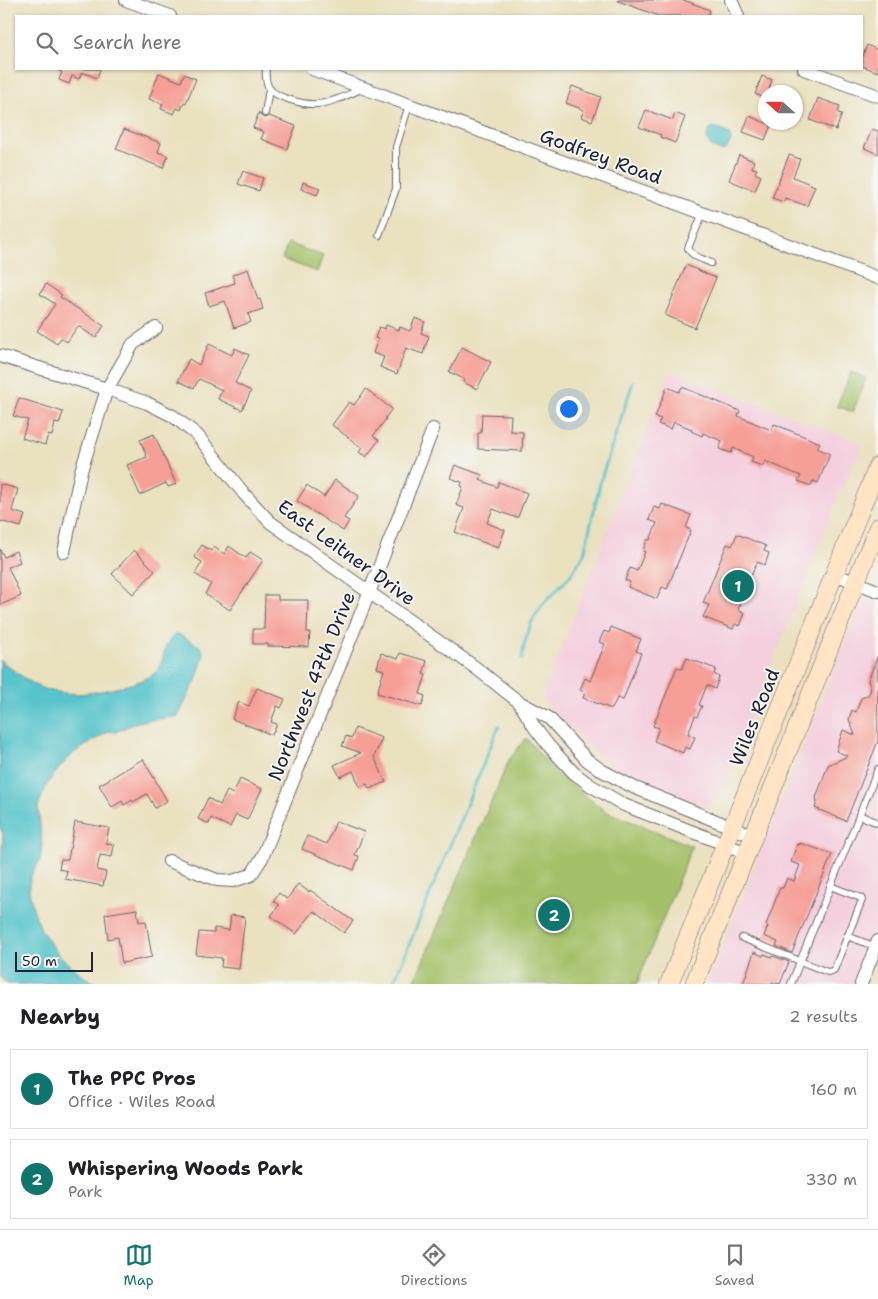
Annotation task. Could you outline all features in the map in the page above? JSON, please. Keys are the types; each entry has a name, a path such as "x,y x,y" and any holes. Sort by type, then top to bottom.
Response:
{"main road":[{"name":"Wiles Road","path":"669,984 878,466"},
{"path":"694,984 878,527"}],"street":[{"path":"126,0 167,15"},
{"path":"731,0 738,15"},
{"name":"Godfrey Road","path":"315,70 878,278"},
{"path":"807,70 878,96"},
{"path":"64,552 81,471 107,389 133,344 156,328"},
{"name":"East Leitner Drive","path":"0,356 107,389 147,403 173,416 196,435 245,495 270,522 476,668 519,702 548,718 587,760 601,770 633,787 753,836"},
{"name":"Northwest 47th Drive","path":"169,860 216,880 233,881 251,875 262,858 433,429"},
{"path":"834,574 878,591"},
{"name":"East Leitner Drive","path":"519,702 548,745 574,773 590,785 624,805 747,853"},
{"path":"590,785 601,770"},
{"path":"665,821 672,803"},
{"path":"861,984 877,944"}],"lane":[{"path":"265,113 269,89 266,70"},
{"path":"269,89 286,99 316,104 326,103 363,88"},
{"path":"379,235 396,189 396,147 410,105"},
{"path":"702,213 688,248 697,257 711,263"},
{"path":"791,984 878,769"},
{"path":"870,788 878,792"},
{"path":"859,815 878,823"},
{"path":"742,938 825,971 834,970 862,900 830,886"},
{"path":"847,936 877,944"}],"shaded area":[{"path":"670,371 863,444 839,495 718,799 708,805 696,803 642,781 615,767 597,754 579,737 542,698"},
{"path":"869,598 878,601 878,922 853,984 707,984 861,603"}],"green space":[{"path":"288,243 323,256 317,272 282,259"},
{"path":"851,372 866,378 853,412 837,406"},
{"path":"526,738 556,773 605,811 692,846 637,984 413,984 509,760"}],"water":[{"path":"713,127 729,134 731,140 726,150 716,149 709,144 707,136"},
{"path":"176,633 201,647 204,655 196,680 178,716 137,722 116,732 109,731 75,752 47,784 38,806 42,845 40,860 30,877 29,891 33,908 41,930 58,954 84,977 98,984 7,984 0,977 0,867 3,835 0,826 0,660 27,680 44,689 75,694 97,692 121,687 152,675 158,670 167,645"}],"building":[{"path":"684,0 710,10 708,15 656,15 618,1"},
{"path":"867,45 878,50 878,72 863,66 863,55"},
{"path":"57,70 100,70 97,78 82,72 79,79 72,76 69,84 59,80 62,72"},
{"path":"159,73 181,82 184,74 196,79 186,103 184,102 181,110 177,108 174,114 161,109 163,104 149,99"},
{"path":"762,76 772,80 770,85 758,85"},
{"path":"572,86 601,97 592,121 581,117 584,110 566,103"},
{"path":"818,98 840,106 838,113 842,114 836,130 810,120"},
{"path":"646,110 673,120 675,113 685,117 675,143 660,137 661,135 639,127"},
{"path":"259,112 264,118 269,116 296,126 287,149 261,139 264,132 253,128"},
{"path":"749,116 758,120 758,130 769,130 765,140 743,132"},
{"path":"124,129 161,143 158,152 168,156 163,168 116,149"},
{"path":"872,129 878,131 878,154 864,148"},
{"path":"739,155 754,161 752,168 757,169 755,173 761,176 755,191 729,180"},
{"path":"789,155 800,159 793,177 815,186 807,206 785,198 784,202 772,198"},
{"path":"243,171 263,178 259,191 238,184"},
{"path":"303,182 320,188 317,195 301,189"},
{"path":"686,265 716,278 695,328 665,315"},
{"path":"248,269 258,300 260,299 263,309 248,314 251,322 234,328 225,301 209,306 205,293 235,283 232,275"},
{"path":"46,284 62,295 60,297 104,326 96,338 78,326 67,342 61,338 57,344 37,331 55,304 40,294"},
{"path":"415,318 425,322 421,333 429,336 423,354 406,348 397,374 380,367 384,357 373,353 378,339 375,338 379,327 385,329 386,325 399,330 400,327 410,331"},
{"path":"209,344 232,355 235,348 249,355 235,383 251,391 242,410 218,399 222,390 199,379 194,388 178,381 189,359 199,365"},
{"path":"462,347 491,362 477,389 463,382 464,379 449,372"},
{"path":"667,387 679,392 682,387 740,411 738,416 771,430 774,424 820,443 817,448 830,454 818,483 813,481 811,486 798,481 801,476 765,461 763,466 751,462 753,457 733,448 731,453 719,449 722,441 703,433 702,436 691,431 692,429 674,422 671,429 658,424 661,419 655,417"},
{"path":"366,389 392,409 373,436 379,440 366,457 359,452 362,448 332,425 349,402 354,405"},
{"path":"19,398 63,412 59,424 55,423 52,436 48,435 45,445 22,438 28,420 13,416"},
{"path":"482,414 511,415 510,431 523,432 522,451 478,449 478,433 481,433"},
{"path":"154,434 176,484 168,487 166,483 140,495 127,465 147,457 140,440"},
{"path":"455,465 482,475 480,480 497,487 499,482 527,493 518,517 493,509 487,523 505,530 498,548 455,532 464,508 456,505 463,487 461,486 462,482 450,478"},
{"path":"335,480 359,496 344,518 349,521 343,531 297,501 307,485 324,497"},
{"path":"0,484 18,489 12,511 25,515 21,527 0,521"},
{"path":"662,504 691,515 686,528 691,530 667,589 662,587 657,599 628,587 630,582 625,580 630,568 637,571 645,552 643,551 647,540 650,540 657,523 649,520 654,507 660,509"},
{"path":"737,534 766,546 764,551 769,553 765,565 757,562 749,581 752,582 747,593 745,592 738,610 745,613 740,626 735,624 733,629 703,617 709,605 703,603 727,544 732,546"},
{"path":"202,545 211,551 214,547 224,554 229,546 246,558 250,552 263,560 230,610 205,594 211,584 195,574 202,562 194,557"},
{"path":"0,549 4,557 16,551 20,562 8,567 21,596 0,605"},
{"path":"134,550 155,571 133,594 112,574"},
{"path":"265,595 278,595 278,600 308,600 307,632 310,632 309,647 253,644 253,629 264,629"},
{"path":"611,627 641,639 636,651 641,653 623,700 617,698 612,709 583,698 585,692 580,690 585,678 590,681 605,644 599,642 604,631 609,633"},
{"path":"381,653 398,659 400,653 427,661 423,674 426,675 420,694 425,696 422,706 377,693 384,670 377,668"},
{"path":"877,657 878,741 846,821 815,808 816,798 828,765 848,756 836,751 843,730 855,735 849,719 852,710 856,712 861,698 867,696 870,692 871,687 868,681"},
{"path":"687,658 716,669 714,674 719,677 715,689 707,685 699,705 702,706 697,717 695,716 688,734 695,737 690,749 685,747 683,753 654,741 659,728 653,726 677,667 682,669"},
{"path":"257,688 285,699 281,708 277,706 271,722 277,724 272,735 232,719 239,702 249,706"},
{"path":"355,728 382,738 374,757 386,782 369,789 367,784 360,787 353,771 340,777 334,765 361,753 342,746 346,736 352,738"},
{"path":"143,759 167,801 155,808 147,794 133,802 132,800 124,805 122,801 112,807 99,785"},
{"path":"240,779 262,789 247,820 236,815 230,827 211,818 209,824 198,819 208,798 220,805 227,791 233,794"},
{"path":"336,821 364,832 355,855 359,856 354,870 302,849 307,836 327,844"},
{"path":"75,822 109,828 106,843 114,845 112,857 100,855 97,870 106,872 103,886 65,879 67,871 59,869 61,859 68,860"},
{"path":"800,843 832,854 792,953 776,946 778,942 764,936 768,926 766,925 780,888 783,888 787,878 794,881 800,865 791,862 797,844 800,845"},
{"path":"298,884 309,892 310,890 353,921 344,933 314,911 296,934 271,916 279,905 273,901 279,893 287,899"},
{"path":"137,909 139,922 146,921 152,957 122,963 118,937 108,939 105,914"},
{"path":"231,915 245,917 239,969 221,967 222,958 196,955 199,932 214,933 214,928 229,930"},
{"path":"754,952 789,962 780,984 772,982 771,984 743,984"}],"waterway":[{"path":"522,659 531,623 543,604 570,576 584,554 601,479 633,382"},
{"path":"393,984 499,726"}],"place":[{"name":"The PPC Pros","path":"738,586"},
{"name":"Whispering Woods Park","path":"554,915"}]}
